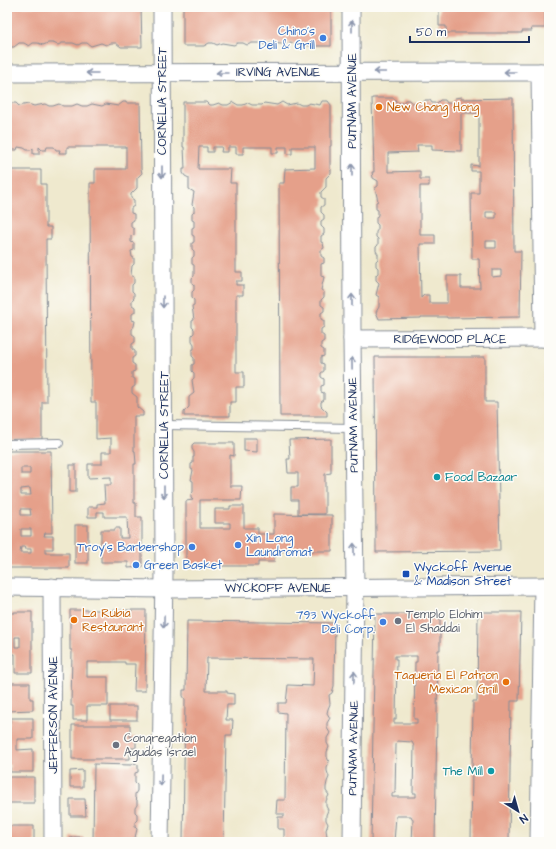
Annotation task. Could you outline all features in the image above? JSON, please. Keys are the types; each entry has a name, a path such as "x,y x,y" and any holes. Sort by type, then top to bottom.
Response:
{"street":[{"name":"CORNELIA STREET","path":"160,842 164,589 162,7"},
{"name":"PUTNAM AVENUE","path":"352,7 352,339 355,588 352,842"},
{"name":"IRVING AVENUE","path":"7,73 544,72"},
{"path":"544,72 546,338"},
{"name":"RIDGEWOOD PLACE","path":"352,339 546,338"},
{"path":"539,842 546,586"},
{"name":"WYCKOFF AVENUE","path":"7,587 164,589 546,586"},
{"name":"JEFFERSON AVENUE","path":"52,587 53,842"}],"lane":[{"path":"164,425 353,428"},
{"path":"7,444 59,443"}],"building":[{"path":"7,7 141,7 142,47 121,47 116,43 106,45 101,43 91,46 87,43 78,45 73,43 62,43 58,45 48,43 43,45 33,43 29,46 24,43 19,43 14,47 7,47"},
{"path":"183,7 331,7 331,46 309,46 305,43 296,45 291,42 281,44 271,43 266,45 262,43 252,43 247,45 237,43 234,45 222,43 217,45 209,43 204,46 183,46"},
{"path":"439,7 549,7 549,13 545,13 545,28 531,28 532,31 522,31 522,33 446,33 446,26 439,26"},
{"path":"372,98 394,98 397,103 403,103 405,100 409,100 412,103 423,103 425,100 430,100 432,103 437,103 440,100 445,100 447,103 452,103 455,98 513,98 514,251 521,251 520,317 421,317 379,319 376,312 379,307 379,297 376,295 379,283 376,280 376,275 378,273 376,261 378,259 378,254 376,247 378,245 378,239 376,237 376,232 378,225 376,223 376,218 378,215 378,210 376,209 376,202 378,201 375,188 378,186 378,181 373,178 372,172 374,172","holes":["461,113 479,113 479,166 471,165 471,171 479,171 479,193 471,193 472,259 479,259 480,288 461,288 461,276 447,276 447,303 429,303 429,295 424,295 421,298 420,244 435,244 435,235 420,235 420,186 429,186 429,179 420,179 420,171 388,172 388,153 418,152 417,145 432,145 432,150 461,151","486,212 496,212 496,218 486,218","486,241 496,241 496,248 486,248","492,270 501,270 501,276 492,277"]},
{"path":"322,101 328,101 331,105 331,173 326,178 326,187 321,192 321,197 324,199 324,205 321,207 321,212 324,215 324,219 321,221 321,226 324,229 324,234 321,236 321,242 323,243 324,248 321,250 321,256 324,258 324,263 321,264 321,276 324,277 321,290 324,292 324,297 321,300 321,305 324,307 324,311 321,313 321,319 324,321 324,327 321,329 321,334 324,336 324,341 321,343 321,348 324,350 324,356 321,357 321,363 324,364 324,371 321,373 321,377 324,379 324,385 321,386 321,392 324,393 324,400 321,402 321,406 327,412 327,416 280,416 279,183 284,183 285,169 315,168 315,147 292,147 292,154 287,154 287,147 278,147 278,153 272,153 272,147 243,147 243,154 236,154 236,147 228,147 228,152 221,152 222,147 213,147 213,152 207,152 207,147 199,147 198,169 231,169 230,183 236,183 236,272 242,272 242,281 236,281 236,285 243,285 243,295 236,295 236,372 244,372 244,387 236,387 236,402 230,402 230,416 184,416 184,412 189,407 189,397 194,393 192,380 194,378 194,373 192,371 194,358 192,356 192,350 194,349 194,344 192,341 192,335 194,333 194,329 192,327 192,321 194,320 192,306 194,305 194,300 192,298 192,292 194,290 194,285 192,283 192,278 194,276 194,265 192,264 192,258 194,256 194,251 192,249 192,243 194,242 194,236 192,235 192,228 194,227 194,221 192,220 192,214 194,212 194,207 192,205 194,192 189,189 189,178 183,173 183,169 185,169 183,147 183,102 206,102 209,105 219,103 228,105 233,102 238,105 248,103 252,105 262,105 264,103 277,105 282,102 287,105 297,103 306,105 309,103 320,105"},
{"path":"123,102 140,103 142,173 137,178 137,188 131,194 131,198 134,200 134,206 131,208 131,213 134,214 134,220 131,222 131,227 134,229 134,235 131,236 131,242 134,243 134,250 131,251 132,257 134,258 134,264 132,266 131,275 134,277 132,291 134,293 134,298 132,300 132,305 135,307 135,312 132,314 132,320 135,321 132,334 135,336 135,342 132,344 132,349 135,351 135,356 132,358 132,363 135,365 135,371 132,372 132,378 135,379 135,386 132,388 132,393 137,397 137,407 143,412 143,416 134,416 134,451 136,464 134,464 134,503 136,503 136,517 142,517 142,567 128,568 128,562 101,562 101,530 115,530 115,528 120,528 120,538 128,538 127,517 104,517 104,512 97,512 97,517 88,517 88,507 97,507 97,504 105,503 104,485 111,485 111,477 88,478 88,464 102,464 102,452 111,452 111,438 96,439 96,402 91,402 90,183 95,183 95,169 126,169 126,147 67,147 67,153 59,153 60,150 56,150 54,147 47,147 46,150 42,150 39,147 39,154 33,154 33,148 31,150 27,150 18,147 17,150 12,150 10,148 10,170 41,170 41,184 46,184 46,227 51,227 51,239 46,239 47,402 42,402 42,439 7,440 7,103 16,103 19,106 28,104 34,106 45,104 53,106 59,104 63,106 72,106 77,104 87,106 92,104 102,106 106,104 118,106"},
{"name":"Food Bazaar","path":"375,357 485,357 485,402 497,402 500,551 376,552"},
{"path":"244,438 257,438 257,452 244,451"},
{"path":"331,439 331,473 325,474 325,514 298,514 298,500 291,500 291,487 298,487 298,473 288,473 287,459 290,459 289,440"},
{"path":"194,443 234,443 234,456 230,455 230,486 242,486 241,500 200,500 200,528 230,528 230,523 215,523 215,509 230,509 230,506 244,506 244,528 258,528 258,534 274,534 274,514 332,515 332,551 274,551 274,562 258,562 258,566 186,566 186,501 193,500 191,498 191,494 193,492 193,481 191,480 193,470 191,469 191,464 193,463 194,457 192,445"},
{"path":"7,451 51,451 52,533 45,533 44,536 53,536 53,549 45,549 45,553 69,553 69,568 7,568","holes":["21,468 30,468 30,474 21,474","30,488 31,495 21,495 21,489","21,509 30,509 31,515 21,515","21,529 31,529 31,536 21,536","21,547 31,549 31,553 20,553"]},
{"path":"70,465 76,465 76,492 70,492"},
{"path":"75,525 88,525 88,563 75,563"},
{"path":"70,610 146,610 145,691 134,691 135,664 125,664 125,662 87,662 87,677 108,677 108,706 87,706 87,720 73,720 73,706 71,706 72,650 70,650"},
{"path":"32,612 32,673 15,673 15,654 8,654 7,613","holes":["15,637 20,637 20,647 15,647"]},
{"path":"478,612 521,612 519,701 511,701 509,842 480,840 480,842 464,842 464,840 471,840 473,701 477,701"},
{"path":"375,614 440,614 440,650 438,650 435,842 412,842 413,820 411,816 396,816 394,842 371,842","holes":["395,656 417,656 417,662 415,662 414,719 417,719 417,723 394,723 394,719 396,719 397,659 395,659","397,741 412,742 414,746 413,793 416,793 416,797 392,797 392,793 395,793"]},
{"path":"187,621 335,623 334,686 332,693 329,695 330,704 327,713 330,718 327,723 327,728 330,733 327,738 329,747 327,757 329,762 327,771 329,777 326,787 326,791 329,795 326,801 328,810 326,815 328,824 326,830 328,842 284,842 284,829 278,829 278,817 284,817 284,814 276,814 277,800 285,800 286,713 278,712 278,703 286,703 288,685 313,686 314,659 207,658 206,691 227,691 227,693 234,694 234,705 227,705 226,720 233,720 232,735 226,735 224,842 183,842 185,699 183,696 183,690 186,690"},
{"path":"7,683 30,683 30,699 33,699 33,710 7,711"},
{"path":"110,706 137,706 137,720 110,720"},
{"path":"10,718 33,718 33,739 17,739 17,750 33,749 33,772 10,772 10,765 7,765 7,724 10,724"},
{"path":"72,725 130,725 130,737 136,737 136,748 130,748 130,759 72,759"},
{"path":"135,763 138,765 138,772 135,773 137,791 135,798 137,800 137,805 135,812 137,814 137,820 135,822 135,827 137,829 134,842 93,842 94,764 131,765"},
{"path":"83,770 83,787 70,787 70,771"},
{"path":"7,777 34,777 34,803 7,803"},
{"path":"70,799 85,799 86,816 70,816"},
{"path":"7,826 34,826 34,842 7,842"},
{"path":"71,837 83,837 83,842 71,842"}],"place":[{"name":"Chino's Deli & Grill","path":"323,38"},
{"name":"New Chang Hong","path":"379,107"},
{"name":"Food Bazaar","path":"437,477"},
{"name":"Xin Long Laundromat","path":"238,545"},
{"name":"Troy’s Barbershop","path":"192,547"},
{"name":"Green Basket","path":"136,565"},
{"name":"Wyckoff Avenue & Madison Street","path":"406,574"},
{"name":"La Rubia Restaurant","path":"74,620"},
{"name":"Templo Elohim El Shaddai","path":"398,621"},
{"name":"793 Wyckoff Deli Corp.","path":"383,622"},
{"name":"Taqueria El Patron Mexican Grill","path":"506,682"},
{"name":"Congregation Agudas Israel","path":"116,745"},
{"name":"The Mill","path":"491,771"}]}
